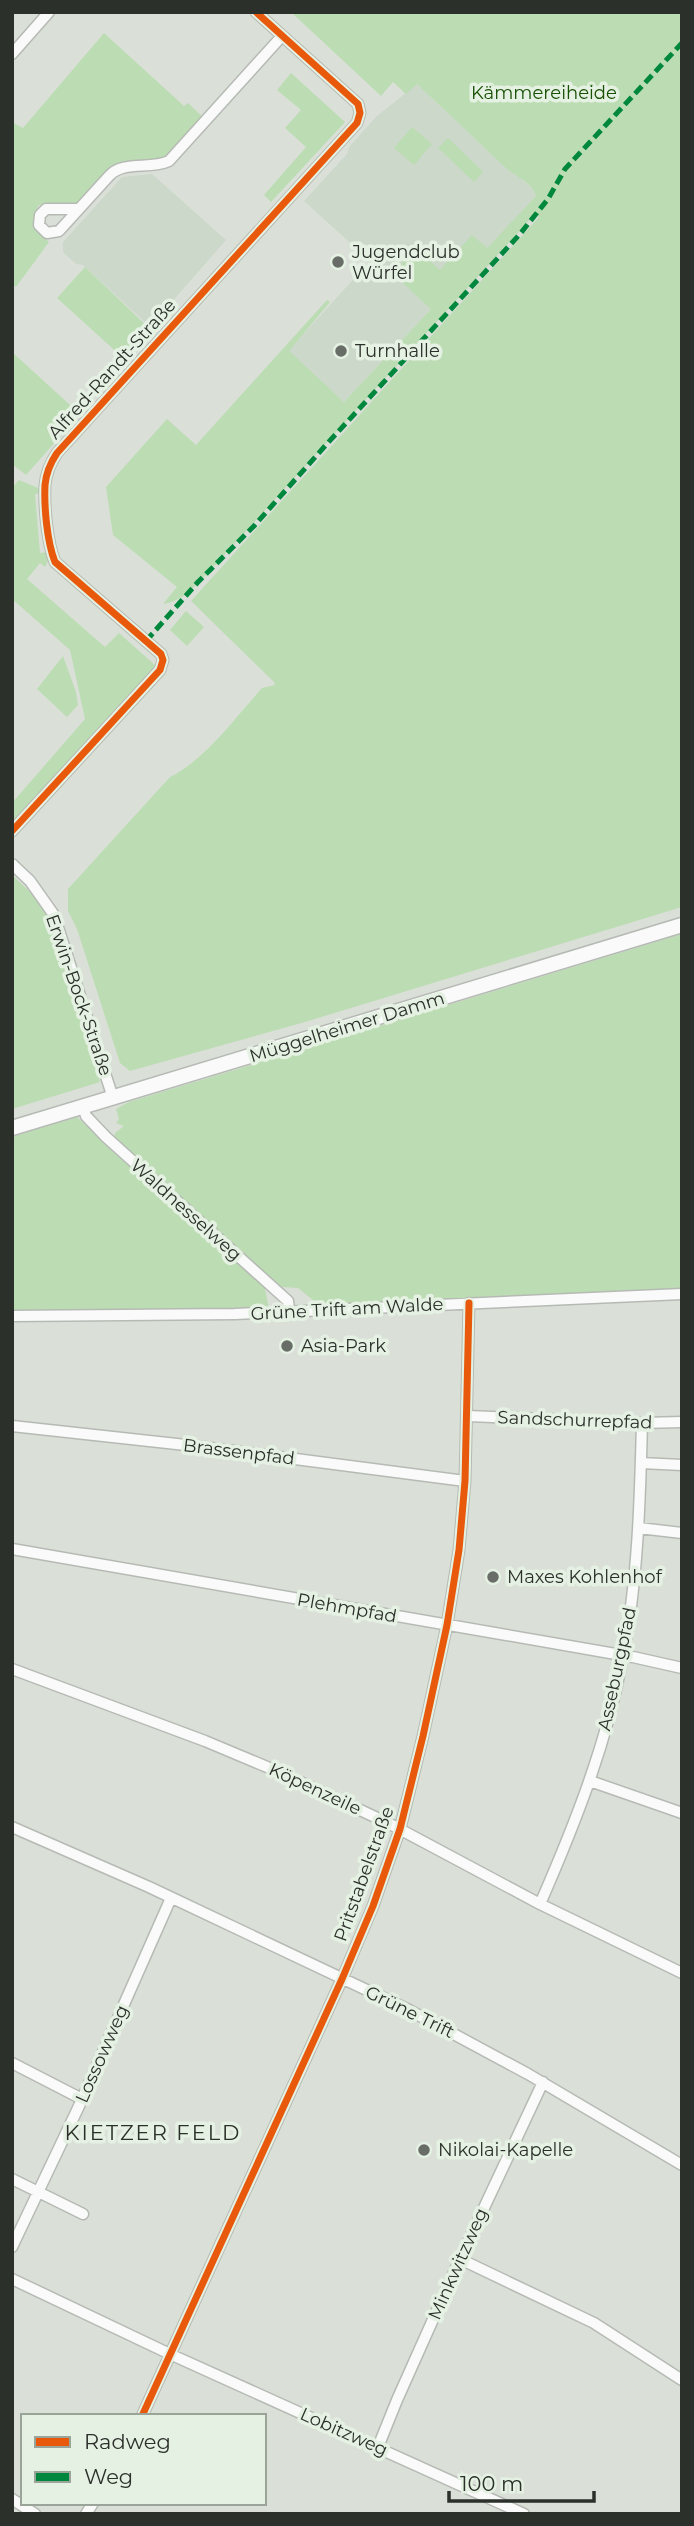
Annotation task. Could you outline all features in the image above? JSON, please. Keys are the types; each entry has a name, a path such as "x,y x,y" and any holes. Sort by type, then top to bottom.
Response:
{"main road":[{"name":"Müggelheimer Damm","path":"12,1128 682,925"}],"street":[{"path":"12,54 50,12"},
{"name":"Alfred-Randt-Straße","path":"12,831 154,677 163,660 161,654 55,562 50,550 45,482 52,462 65,444 357,123 360,113 358,104 256,12"},
{"path":"79,209 113,171 160,165 169,161 282,36"},
{"name":"Erwin-Bock-Straße","path":"12,864 30,881 54,915 113,1098"},
{"name":"Waldnesselweg","path":"83,1107 86,1116 106,1137 288,1301 289,1310"},
{"name":"Grüne Trift am Walde","path":"12,1315 235,1314 682,1294"},
{"name":"Pritstabelstraße","path":"143,2414 342,1979 373,1906 400,1829 447,1625 459,1550 466,1481 469,1303"},
{"name":"Sandschurrepfad","path":"468,1416 642,1423 682,1422"},
{"name":"Asseburgpfad","path":"540,1903 590,1781 607,1726 623,1657 639,1528 642,1423"},
{"name":"Brassenpfad","path":"12,1426 195,1446 466,1481"},
{"path":"641,1463 682,1465"},
{"path":"639,1528 682,1533"},
{"name":"Plehmpfad","path":"12,1549 682,1668"},
{"name":"Köpenzeile","path":"12,1669 205,1741 281,1773 400,1829 540,1903 682,1973"},
{"path":"590,1781 682,1813"},
{"name":"Grüne Trift","path":"12,1827 95,1862 435,2023 543,2082 682,2165"},
{"name":"Lossowweg","path":"12,2247 82,2099 171,1898"},
{"path":"12,2063 82,2099"},
{"name":"Minkwitzweg","path":"378,2447 460,2259 543,2082"},
{"path":"12,2179 83,2214"},
{"path":"460,2259 594,2323 682,2380"},
{"name":"Lobitzweg","path":"12,2278 172,2355 524,2514"}],"shaded area":[{"path":"417,84 509,171 521,178 536,196 344,402 288,351 370,261 304,201 377,116"},
{"path":"152,174 226,240 150,327 83,265 76,264 63,252 63,242 122,177"}],"green space":[{"name":"Kämmereiheide","path":"291,12 682,12 682,907 305,1022 130,1071 120,1063 77,929 68,911 68,889 170,777 208,749 262,688 275,685 191,601 539,217 535,214 207,574 182,597 163,604 177,587 113,535 106,487 167,419 196,445 327,300 330,302 289,351 344,402 431,309 393,274 415,248 440,270 472,235 487,248 536,196 528,184 509,171 417,84 406,94 393,82 381,96"},
{"path":"104,33 184,106 188,103 204,118 165,159 120,164 77,203 39,205 35,213 35,228 49,242 16,287 12,284 12,122 23,128"},
{"path":"291,73 345,122 271,202 264,195 306,147 285,128 301,110 277,90"},
{"path":"412,127 432,144 414,165 394,148"},
{"path":"448,138 483,172 474,182 438,148"},
{"path":"85,267 149,328 122,357 57,298"},
{"path":"12,352 80,414 26,475 12,464"},
{"path":"19,480 38,488 41,493 35,494 40,553 47,552 49,559 45,567 40,563 27,579 105,647 119,633 156,666 12,822 12,803 85,719 70,650 12,599 12,488"},
{"path":"186,611 204,627 187,646 170,630"},
{"path":"63,656 78,705 67,717 37,689"},
{"path":"12,875 39,900 58,931 62,962 100,1082 12,1109"},
{"path":"682,934 682,1289 319,1305 298,1288 280,1287 264,1275 114,1138 115,1133 124,1126 116,1123 119,1119 116,1109 129,1102"},
{"path":"77,1117 123,1161 264,1284 269,1309 12,1313 12,1137"}],"marked path":[{"path":"146,641 520,234 548,199 565,169 682,43"}],"cycle path":[{"path":"12,831 160,670 163,660 161,654 55,562 48,535 45,504 46,481 53,460 357,123 360,113 358,104 256,12"},
{"path":"143,2414 342,1979 373,1906 400,1829 447,1625 459,1550 465,1481 469,1303"}],"place":[{"name":"Jugendclub Würfel","path":"338,262"},
{"name":"Turnhalle","path":"341,351"},
{"name":"Asia-Park","path":"287,1346"},
{"name":"Maxes Kohlenhof","path":"493,1577"},
{"name":"Nikolai-Kapelle","path":"424,2150"}],"district":[{"name":"KIETZER FELD","path":"153,2132"}]}
